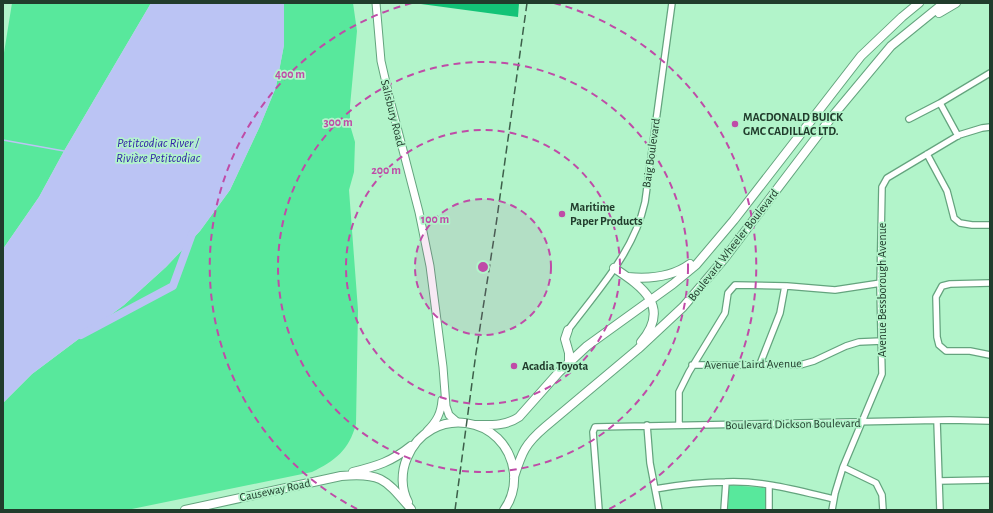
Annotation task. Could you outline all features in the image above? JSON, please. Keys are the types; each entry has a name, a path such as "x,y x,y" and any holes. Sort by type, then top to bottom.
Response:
{"highway":[{"path":"861,56 876,37 912,3"},
{"name":"Boulevard Wheeler Boulevard","path":"476,425 504,424 522,414 569,361 602,334 651,300 690,270 734,220 861,56 919,3"},
{"name":"Boulevard Wheeler Boulevard","path":"505,509 512,492 514,477 522,452 530,440 664,326 695,295 746,231 831,118 878,60 891,46 944,3"},
{"path":"878,60 903,39 946,8 956,3"},
{"path":"628,277 649,277 676,272 686,267 710,249"},
{"path":"614,268 645,291 651,300 653,313 650,327 642,340 623,362"},
{"path":"568,330 565,339 570,353 569,361"},
{"path":"412,509 406,498 403,486 405,463 409,452 423,435 433,428 445,424 457,422 476,425 493,434 503,445 510,458 514,477"},
{"name":"Causeway Road","path":"341,476 388,461 398,456 416,442"},
{"name":"Causeway Road","path":"185,510 341,476 357,474 378,477 390,485 412,509"}],"main road":[{"name":"Salisbury Road","path":"376,3 381,61 391,107 422,227 430,266 447,411 457,422"},
{"name":"Salisbury Road","path":"423,435 434,424 439,416 441,408 442,400 437,356 438,340"}],"street":[{"name":"Baig Boulevard","path":"568,330 626,250 635,233 645,202 672,3"},
{"path":"909,119 940,103 990,73"},
{"path":"940,103 958,136"},
{"name":"Avenue Bessborough Avenue","path":"832,510 843,467 882,374 882,187 886,178 958,136 982,128 990,127"},
{"path":"927,154 947,190 954,218 960,223 990,225"},
{"path":"679,425 679,392 692,366 725,313 728,293 735,285 785,286 835,290 881,283"},
{"path":"990,283 950,284 942,286 936,297 937,337 940,345 946,351 970,351 990,355"},
{"path":"760,364 780,313 785,286"},
{"name":"Avenue Laird Avenue","path":"692,366 760,364 800,365 814,361 846,346 859,342 882,341"},
{"path":"937,421 940,510"},
{"name":"Boulevard Dickson Boulevard","path":"599,510 593,432 595,427 647,425 990,421"},
{"path":"647,425 650,463 659,510"},
{"path":"843,467 876,483 882,495 883,510"},
{"path":"939,481 990,480"},
{"path":"655,488 726,482 769,485 799,490 834,499"},
{"path":"724,510 726,482"},
{"path":"769,485 769,510"}],"green space":[{"path":"12,3 151,3 64,151 39,197 3,249 3,59"},
{"path":"284,3 353,3 357,31 350,106 350,125 355,142 354,172 349,190 358,310 356,424 349,441 340,454 328,464 312,472 127,510 3,510 3,403 32,374 124,305 166,267 200,231 230,190 260,126 276,87 284,45"},
{"path":"519,3 518,17 421,4"},
{"path":"729,485 768,488 769,510 728,510"}],"water":[{"name":"Petitcodiac River / Rivière Petitcodiac","path":"151,3 284,3 284,45 276,87 260,126 230,190 200,231 166,267 124,305 32,374 3,403 3,249 39,197 64,151"}],"waterway":[{"path":"3,140 64,151"},
{"name":"Petitcodiac River / Rivière Petitcodiac","path":"81,335 173,286 192,234"}],"railway":[{"path":"455,510 476,353 496,225 527,3"}],"place":[{"name":"MACDONALD BUICK GMC CADILLAC LTD.","path":"735,124"},
{"name":"Maritime Paper Products","path":"562,214"},
{"name":"Acadia Toyota","path":"514,366"}]}
